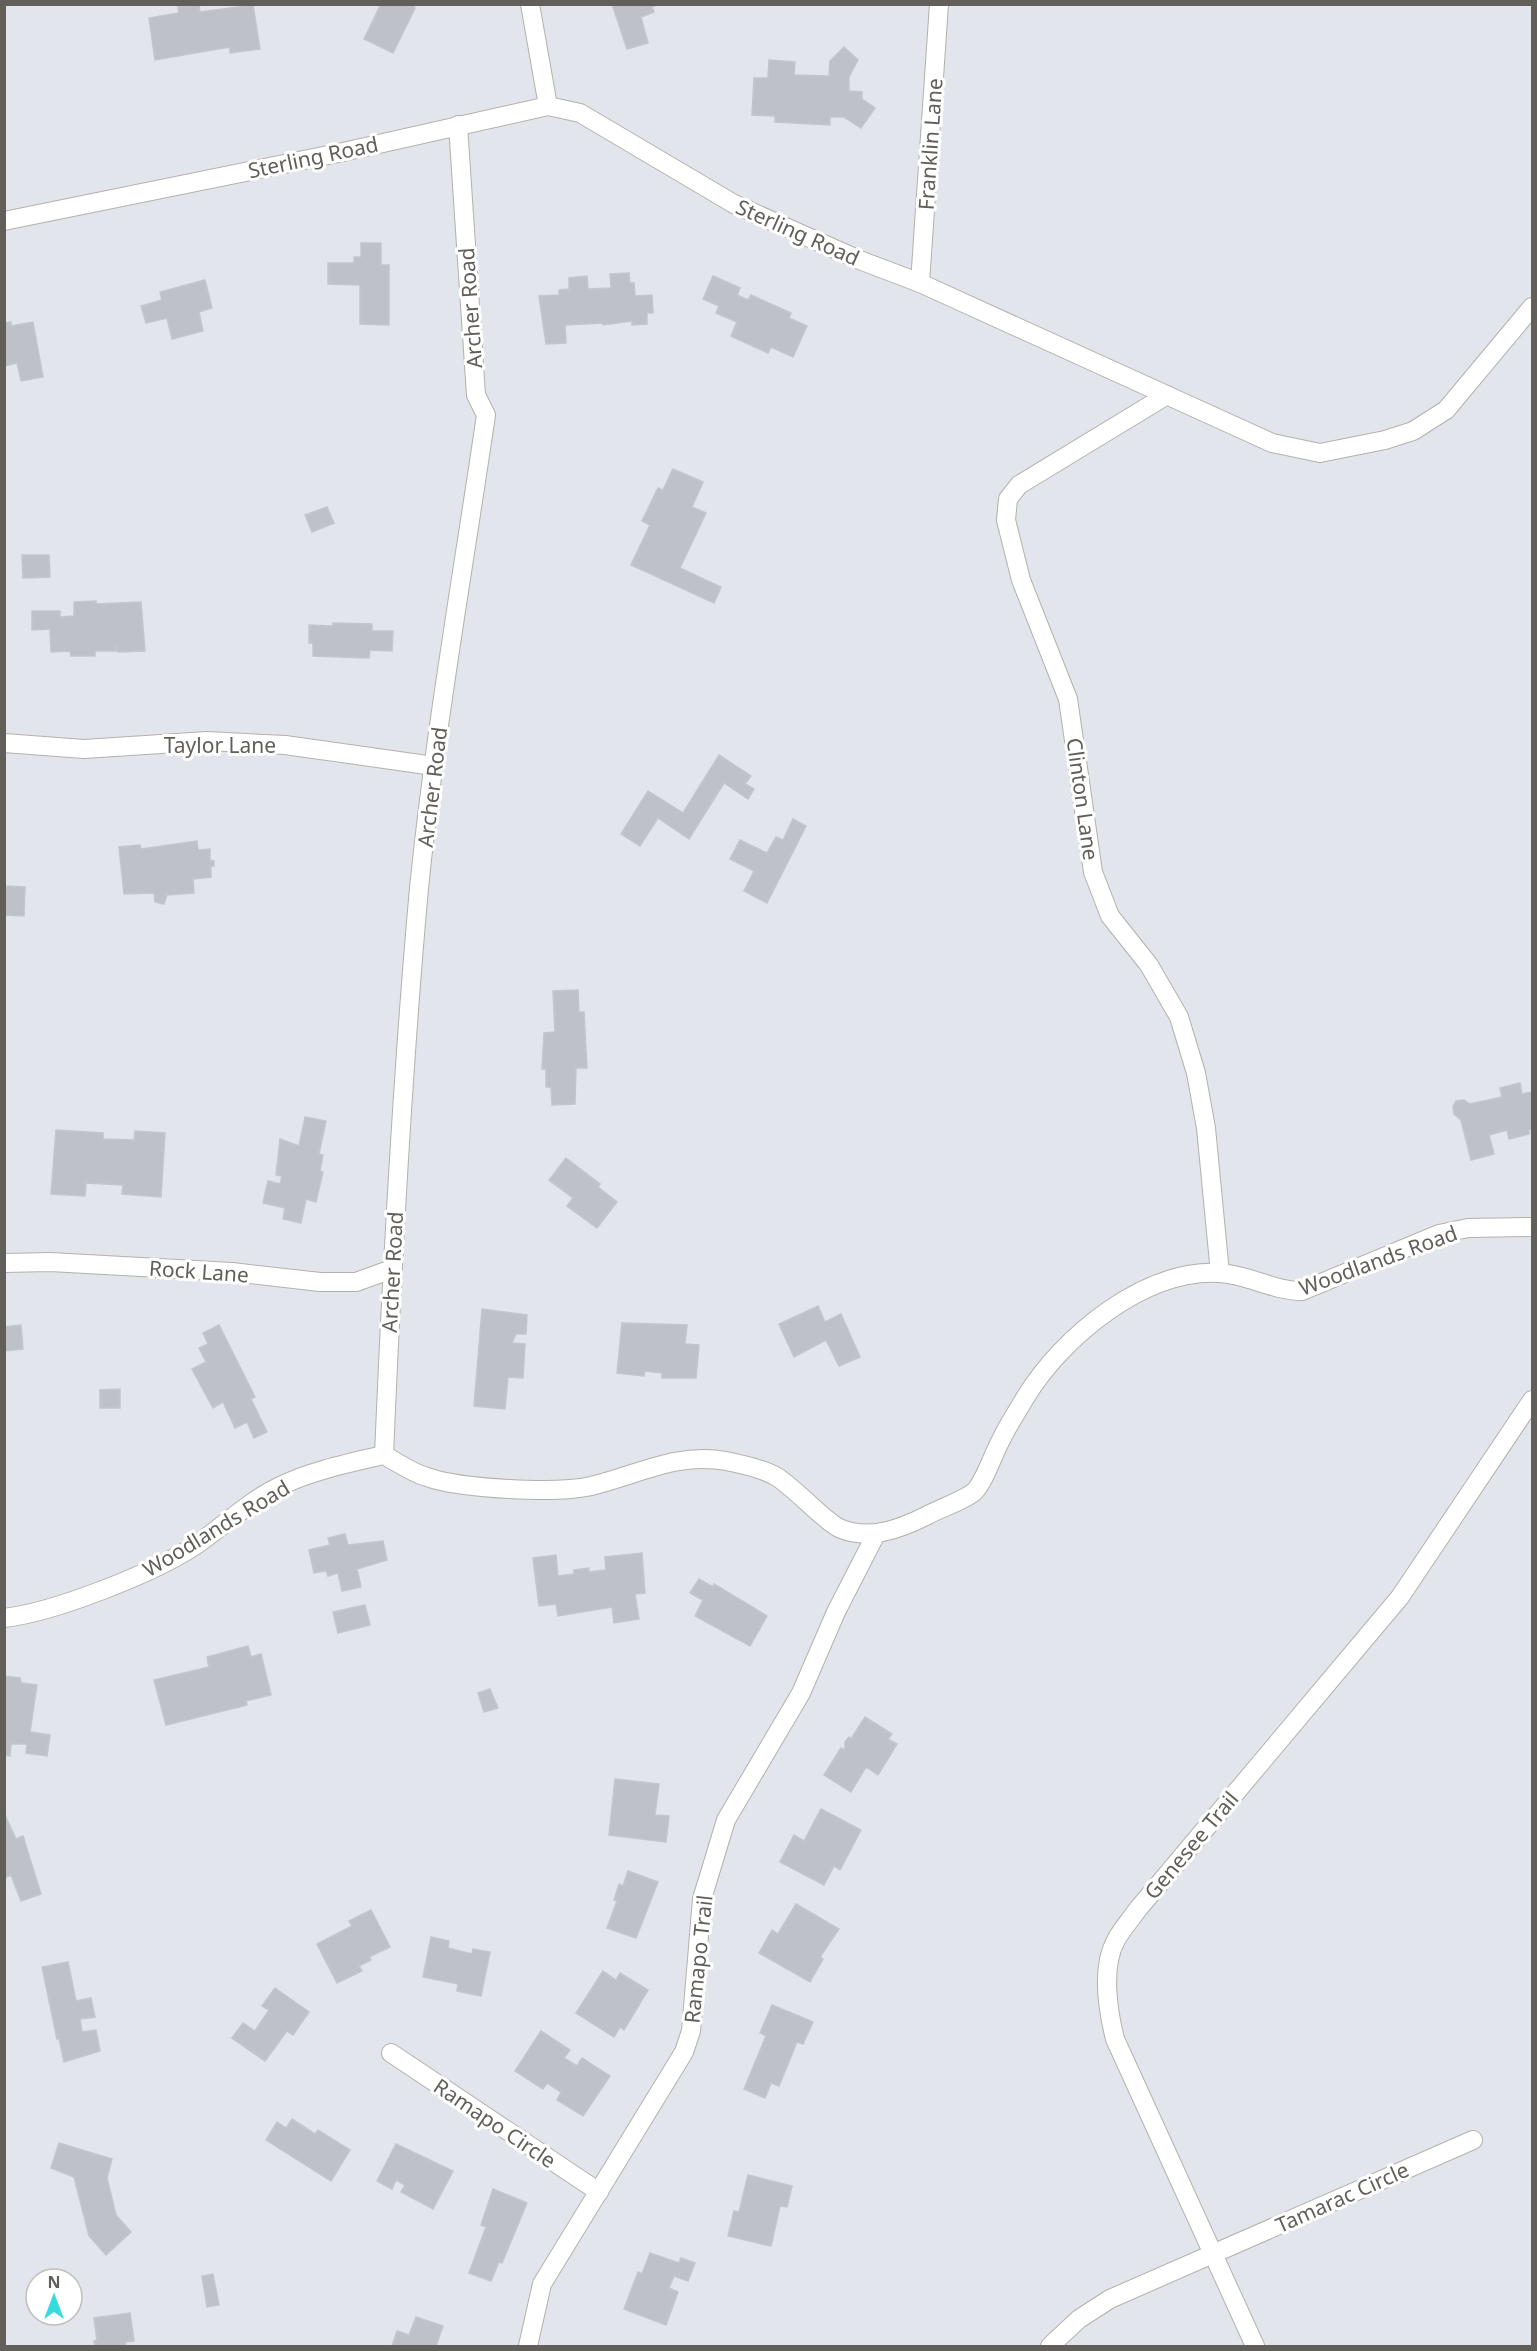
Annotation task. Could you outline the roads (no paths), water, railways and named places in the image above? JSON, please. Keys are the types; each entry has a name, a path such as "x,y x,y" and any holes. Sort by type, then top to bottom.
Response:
{"street":[{"path":"530,4 548,106"},
{"name":"Franklin Lane","path":"920,283 939,4"},
{"name":"Sterling Road","path":"4,221 343,152 458,124 548,106 580,113 734,204 857,259 920,283 1272,443 1320,453 1385,440 1413,430 1446,411 1533,307"},
{"name":"Archer Road","path":"384,1455 392,1269 420,888 434,766 486,415 476,395 458,124"},
{"name":"Clinton Lane","path":"1167,395 1019,485 1008,499 1006,520 1021,580 1068,699 1093,872 1110,916 1149,965 1179,1017 1196,1073 1206,1128 1220,1273"},
{"name":"Taylor Lane","path":"4,743 84,749 207,741 274,744 434,766"},
{"name":"Woodlands Road","path":"4,1618 30,1615 140,1574 193,1547 278,1487 348,1463 384,1455 426,1477 471,1485 564,1491 592,1486 655,1465 685,1459 726,1461 774,1475 800,1493 838,1527 862,1534 876,1534 907,1525 975,1491 1001,1439 1028,1393 1064,1350 1114,1305 1169,1278 1220,1273 1286,1290 1302,1291 1439,1234 1468,1228 1533,1227"},
{"name":"Rock Lane","path":"4,1263 50,1262 232,1272 320,1282 356,1282 392,1269"},
{"name":"Genesee Trail","path":"1255,2346 1115,2039 1108,2011 1108,1978 1115,1943 1138,1908 1400,1597 1533,1400"},
{"name":"Ramapo Trail","path":"528,2346 542,2284 684,2052 691,2031 702,1899 726,1820 801,1693 836,1612 876,1534"},
{"name":"Ramapo Circle","path":"391,2053 599,2192"},
{"name":"Tamarac Circle","path":"1050,2346 1079,2319 1110,2299 1473,2140"}]}
